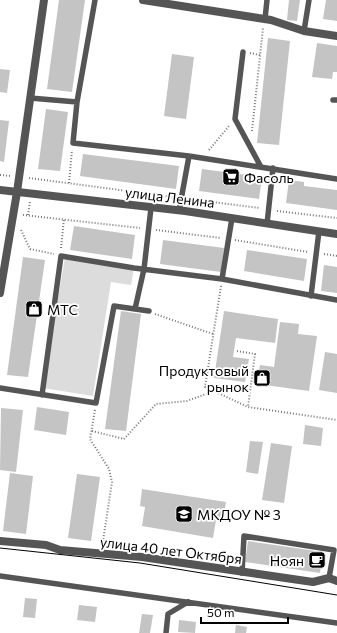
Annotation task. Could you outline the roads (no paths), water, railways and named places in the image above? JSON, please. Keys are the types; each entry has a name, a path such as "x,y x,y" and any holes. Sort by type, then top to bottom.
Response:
{"street":[{"path":"0,293 20,177 44,0"},
{"path":"143,0 265,19 304,31 337,36"},
{"name":"улица Ленина","path":"0,190 179,211 337,234"},
{"name":"улица 40 лет Октября","path":"0,541 46,545 60,550 142,557 242,573 313,582 333,580"}],"lane":[{"path":"95,0 76,102 73,143 189,156 337,179"},
{"path":"265,19 267,0"},
{"path":"304,31 309,0"},
{"path":"243,52 235,119 261,167"},
{"path":"30,98 76,102"},
{"path":"179,211 189,156"},
{"path":"267,224 273,168"},
{"path":"135,309 144,269 151,208"},
{"path":"222,279 232,218"},
{"path":"311,296 319,231"},
{"path":"42,395 61,256 222,279 337,300"},
{"path":"0,388 96,403 114,306 149,311"},
{"path":"242,573 244,536 334,550 333,580"},
{"path":"0,576 337,623"},
{"path":"166,633 168,614 188,602"}],"tram line":[{"path":"0,548 140,563 337,595"}],"place":[{"name":"Фасоль","path":"231,177"},
{"name":"МТС","path":"34,309"},
{"name":"Продуктовый рынок","path":"262,378"},
{"name":"МКДОУ № 3","path":"184,514"},
{"name":"Ноян","path":"317,560"}]}
